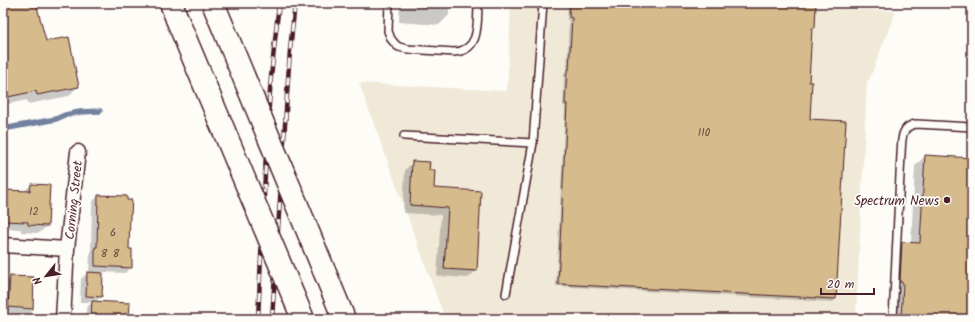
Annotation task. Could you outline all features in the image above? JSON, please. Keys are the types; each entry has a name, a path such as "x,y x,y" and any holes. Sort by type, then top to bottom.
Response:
{"highway":[{"path":"212,3 344,319"},
{"path":"174,11 303,319"}],"street":[{"name":"Corning Street","path":"63,319 67,249 78,152"},
{"path":"3,245 67,249"}],"lane":[{"path":"389,3 388,31 391,39 396,45 408,49 454,52 466,49 474,40 478,3"},
{"path":"506,294 533,143 543,3"},
{"path":"893,319 901,162 904,132 909,126 916,124 972,127"},
{"path":"404,136 533,143"}],"shaded area":[{"path":"511,3 816,3 816,8 896,11 869,80 867,81 856,319 445,319 359,83 507,91"}],"building":[{"path":"3,3 36,3 46,41 69,37 79,87 37,95 36,91 3,98"},
{"path":"570,3 816,3 815,28 812,28 809,82 812,82 810,119 846,121 836,299 558,284 567,104 565,104 567,70 569,70 572,18 569,17"},
{"name":"Spectrum News","path":"925,155 972,158 972,319 901,319 903,283 900,282 902,242 920,243"},
{"path":"412,161 430,162 429,170 435,170 434,188 481,191 477,271 444,269 448,208 410,205"},
{"path":"31,184 50,185 48,226 28,225 28,222 3,221 3,190 30,191"},
{"path":"98,195 127,196 127,200 132,200 129,249 132,249 132,268 95,266"},
{"path":"87,272 103,273 102,297 86,296"},
{"path":"10,276 34,277 33,309 8,307"},
{"path":"92,301 130,303 129,319 91,319"}],"waterway":[{"path":"3,129 56,119 65,115 80,112 100,111"}],"railway":[{"path":"258,319 267,132 279,3"},
{"path":"272,319 290,50 295,3"}],"place":[{"name":"Spectrum News","path":"947,200"}]}
